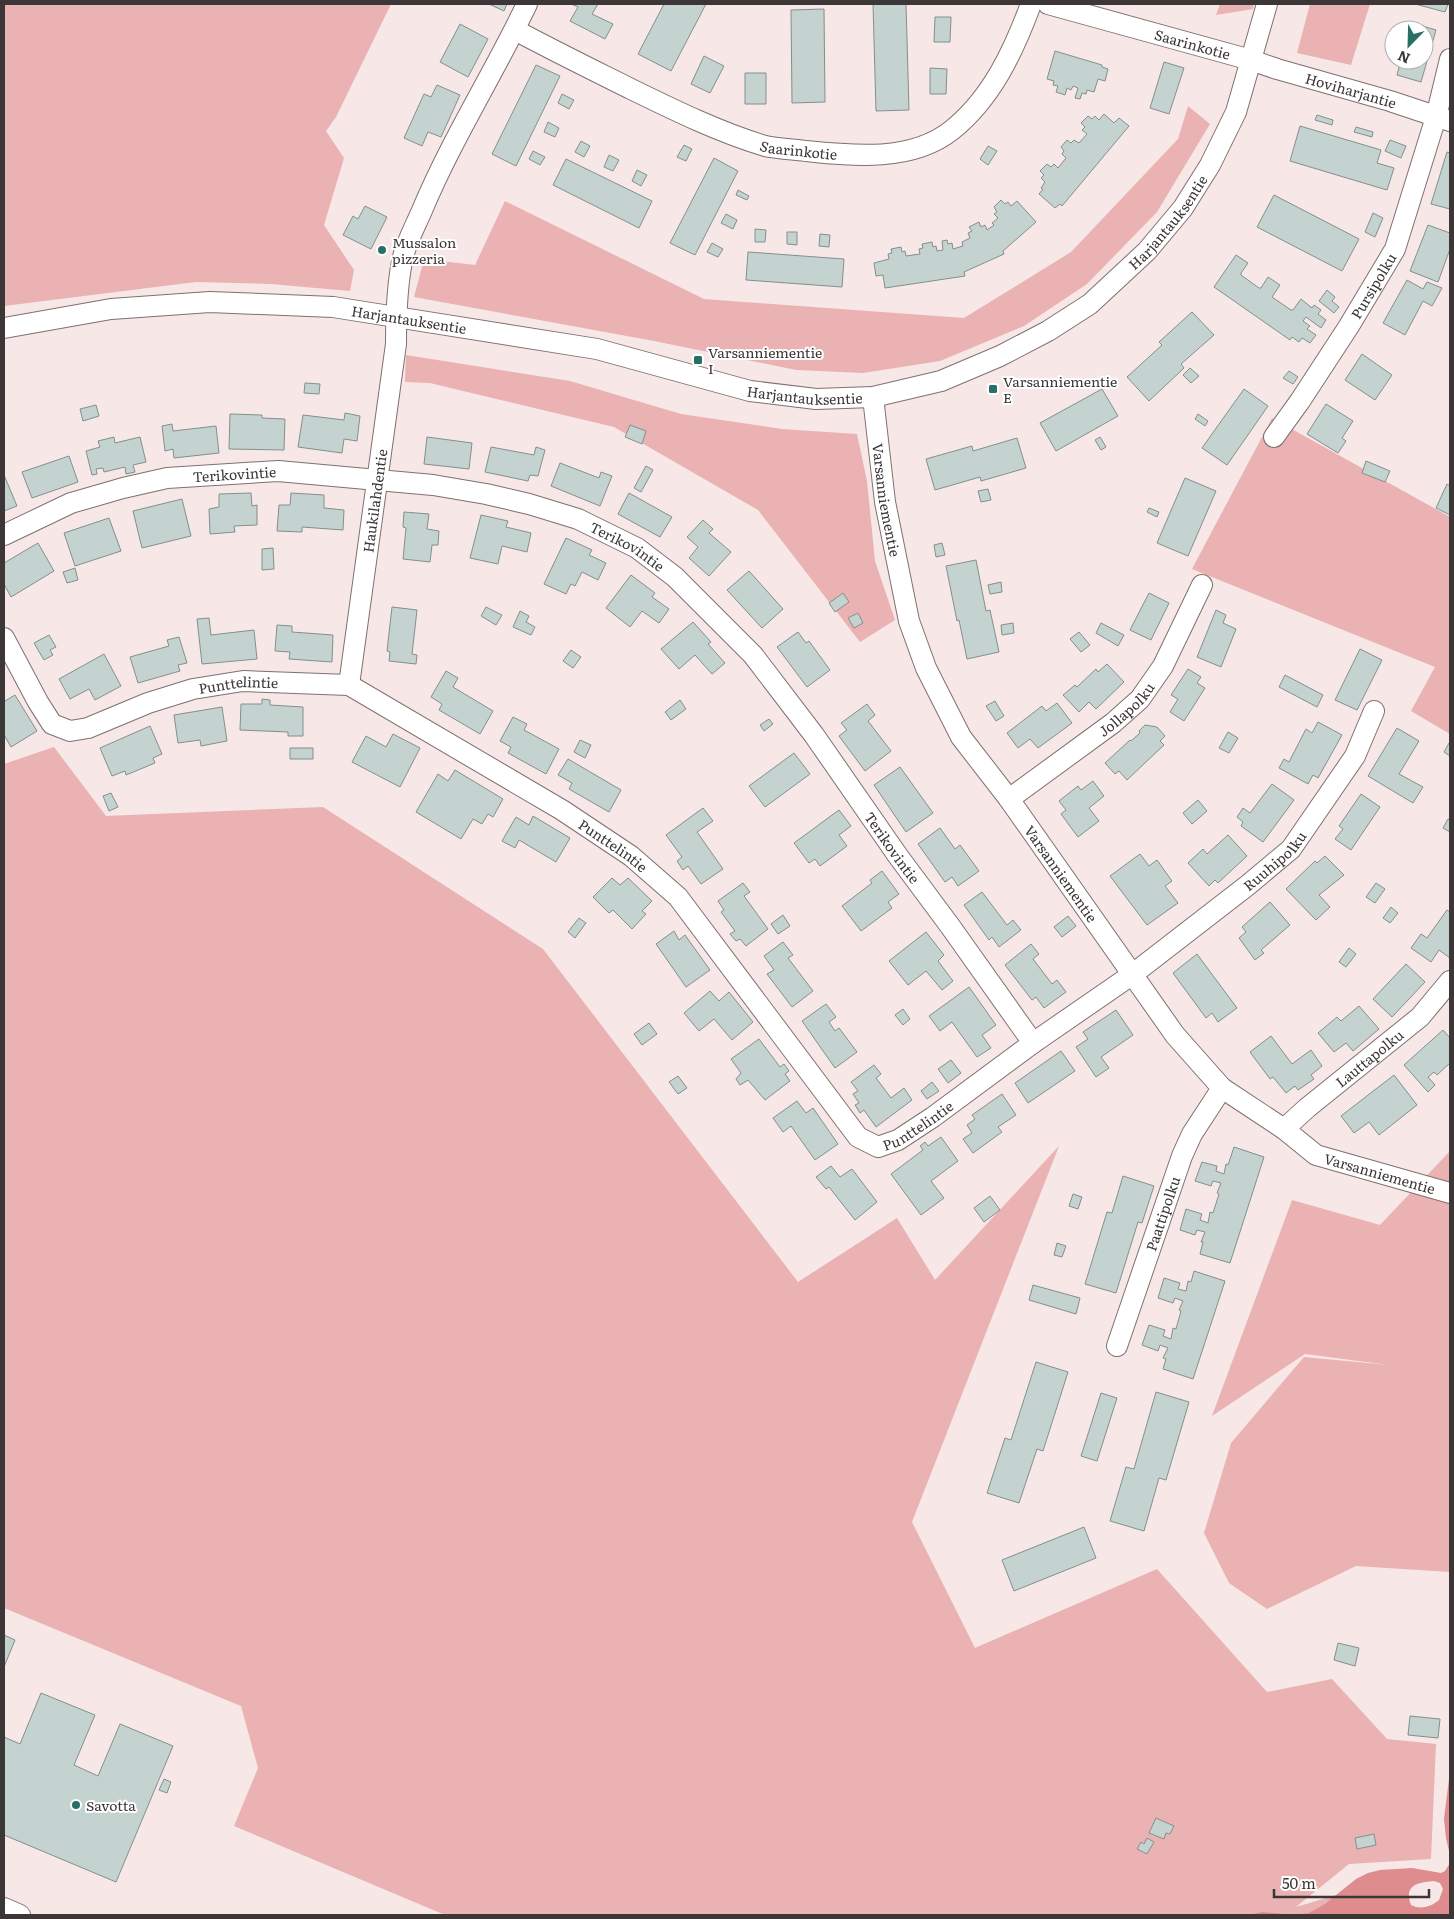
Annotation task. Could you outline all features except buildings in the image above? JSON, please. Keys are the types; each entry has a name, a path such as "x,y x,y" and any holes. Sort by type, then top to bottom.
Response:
{"street":[{"path":"396,317 403,256 435,181 527,4"},
{"name":"Saarinkotie","path":"515,30 661,104 721,130 768,146 853,156 898,152 928,145 952,130 980,101 1000,74 1031,4"},
{"name":"Saarinkotie","path":"1048,4 1251,60"},
{"name":"Harjantauksentie","path":"4,328 111,308 210,302 333,307 597,349 750,391 816,398 873,397 941,380 1000,356 1048,331 1090,304 1147,251 1183,208 1210,165 1236,112 1267,4"},
{"name":"Pursipolku","path":"1274,436 1300,401 1349,326 1395,249 1443,119 1450,59"},
{"name":"Hoviharjantie","path":"1251,60 1277,70 1390,101 1443,119"},
{"name":"Haukilahdentie","path":"349,685 396,344 396,317"},
{"name":"Varsanniementie","path":"873,397 885,502 909,621 926,668 961,736 1009,799 1176,1035 1222,1088 1284,1129 1316,1154 1450,1193"},
{"name":"Terikovintie","path":"4,535 71,503 123,488 167,478 278,471 433,485 486,494 529,504 578,519 637,548 675,577 753,655 814,735 898,856 1033,1043"},
{"name":"Jollapolku","path":"1009,799 1113,723 1140,699 1163,666 1202,584"},
{"name":"Punttelintie","path":"4,638 38,702 52,724 70,731 88,728 148,702 193,689 243,681 349,685 562,810 631,856 678,898 858,1137 878,1147 898,1140 933,1117 1033,1043 1133,974"},
{"name":"Ruuhipolku","path":"1133,974 1248,885 1291,849 1355,756 1374,710"},
{"name":"Lauttapolku","path":"1284,1129 1307,1108 1420,1017 1450,981"},
{"name":"Paattipolku","path":"1117,1346 1182,1156 1192,1134 1222,1088"},
{"path":"4,1908 20,1915"}],"shaded area":[{"path":"4,4 391,4 336,117 326,131 344,158 324,225 354,270 350,291 271,284 196,282 4,306"},
{"path":"1220,4 1254,4 1253,9 1216,15"},
{"path":"1310,4 1370,4 1351,65 1297,53"},
{"path":"1188,106 1210,124 1157,212 1087,284 1024,326 940,361 863,373 796,370 654,341 414,297 424,259 475,265 505,201 704,299 964,318 1071,252 1178,139"},
{"path":"406,355 570,381 681,414 782,429 857,434 867,481 875,561 895,620 860,642 758,510 614,427 430,383 405,382"},
{"path":"1272,418 1450,517 1450,734 1411,711 1435,667 1192,569"},
{"path":"54,747 106,816 323,807 543,949 798,1282 897,1218 935,1280 1059,1146 912,1522 975,1648 1157,1569 1267,1692 1332,1679 1387,1739 1436,1744 1431,1859 1349,1864 1296,1907 1336,1895 1336,1915 445,1915 234,1826 258,1768 241,1706 4,1608 4,764"},
{"path":"1450,1151 1450,1572 1356,1566 1267,1609 1229,1583 1204,1533 1231,1443 1304,1357 1389,1365 1305,1354 1212,1416 1292,1200 1380,1225"},
{"path":"1450,1771 1450,1855 1444,1819"},
{"path":"1450,1863 1450,1915 1294,1915 1309,1913 1325,1904 1356,1879 1368,1873 1380,1870 1412,1868 1441,1873 1445,1871","holes":["1428,1881 1440,1883 1443,1889 1439,1900 1429,1906 1414,1907 1411,1905 1409,1893 1414,1886"]},
{"path":"1262,1912 1294,1915 1249,1915"}],"place":[{"name":"Mussalon pizzeria","path":"382,250"},
{"name":"Varsanniementie I","path":"698,360"},
{"name":"Varsanniementie E","path":"993,389"},
{"name":"Savotta","path":"76,1805"}]}
